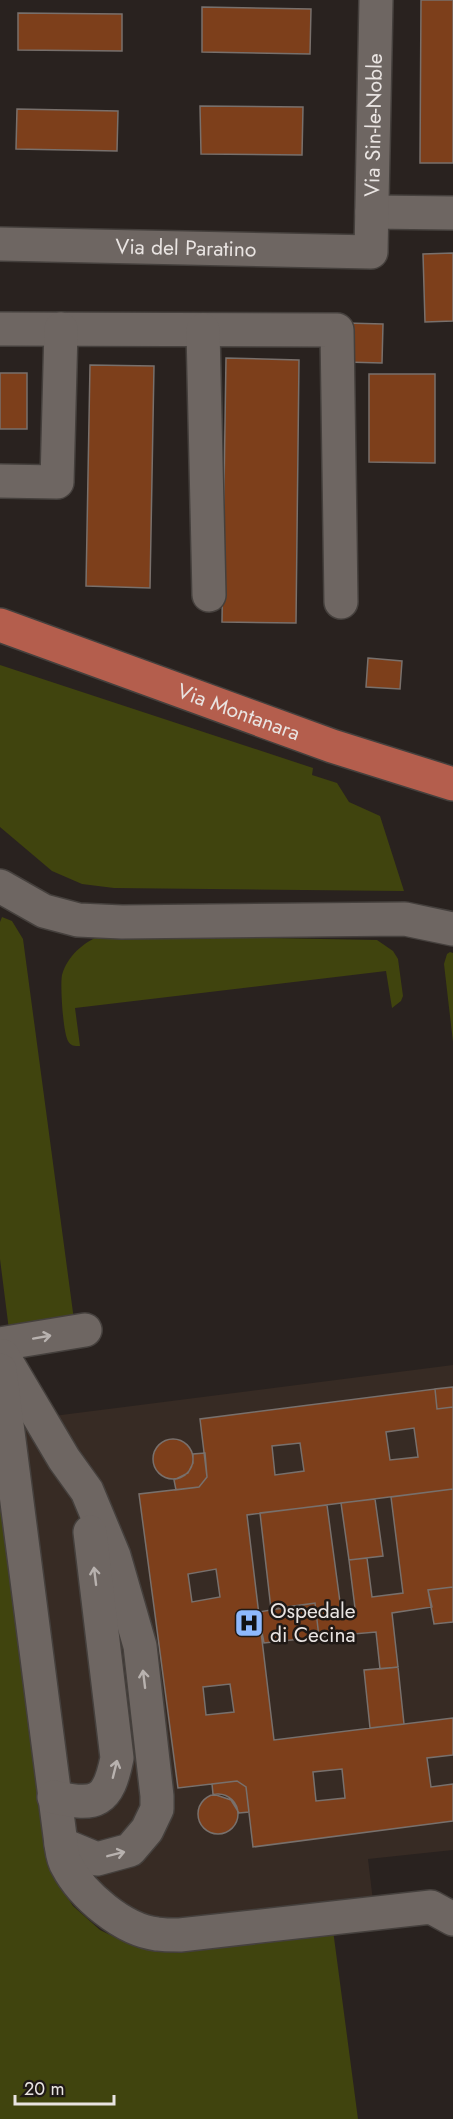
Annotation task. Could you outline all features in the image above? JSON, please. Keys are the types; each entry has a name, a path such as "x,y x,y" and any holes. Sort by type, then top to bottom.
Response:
{"main road":[{"name":"Via Montanara","path":"8,625 332,746 453,784"}],"street":[{"name":"Via Sin-le-Noble","path":"371,252 376,0"},
{"path":"372,212 453,213"},
{"name":"Via del Paratino","path":"0,244 371,252"},
{"path":"0,329 337,330 341,602"},
{"path":"0,481 57,482 61,329"},
{"path":"203,330 209,596"},
{"path":"0,886 44,911 78,920 134,922 405,919 453,929"},
{"path":"0,1344 85,1330"},
{"path":"0,1350 64,1459 87,1491 114,1556 140,1646 157,1809 147,1830 130,1851 98,1859 61,1844"},
{"path":"0,1370 61,1844 65,1864 81,1888 105,1911 155,1934 180,1935 431,1907 453,1919"},
{"path":"8,1426 42,1420"},
{"path":"54,1797 80,1803 93,1801 107,1791 114,1777 117,1758 87,1491"}],"shaded area":[{"name":"Ospedale di Cecina","path":"453,1365 453,1850 368,1859 373,1901 167,1925 116,1903 89,1874 69,1825 22,1420"}],"green space":[{"path":"0,665 313,768 312,775 337,783 349,802 380,816 404,891 114,888 82,884 52,871 0,827"},
{"path":"2,917 12,921 23,939 74,1320 9,1330 0,1259 0,922"},
{"path":"101,935 377,940 393,951 398,959 403,996 401,1001 392,1008 386,971 75,1008 80,1046 73,1045 68,1041 65,1028 62,975 68,961 77,950"},
{"path":"450,952 453,953 453,1042 444,964"},
{"path":"0,1465 52,1874 73,1906 100,1930 131,1945 163,1950 333,1930 358,2119 0,2119"}],"building":[{"path":"421,0 453,0 453,163 420,163"},
{"path":"202,7 311,9 310,54 202,52"},
{"path":"18,13 122,14 122,51 18,50"},
{"path":"200,106 303,107 302,155 201,154"},
{"path":"17,109 118,111 117,151 16,149"},
{"path":"453,253 453,321 425,322 423,254"},
{"path":"346,323 383,324 382,363 345,362"},
{"path":"226,358 299,360 296,623 222,622"},
{"path":"90,365 154,366 150,588 86,586"},
{"path":"0,373 27,373 27,429 0,429"},
{"path":"369,374 435,374 435,463 369,462"},
{"path":"368,658 402,661 400,689 366,687"},
{"path":"453,1387 453,1407 437,1409 435,1389"},
{"path":"435,1389 437,1409 453,1407 453,1489 247,1515 274,1740 453,1718 453,1755 427,1758 431,1787 453,1784 453,1821 253,1847 246,1787 237,1781 178,1788 139,1494 199,1487 207,1477 200,1419","holes":["414,1428 418,1457 390,1460 386,1432","300,1443 304,1471 275,1475 272,1446","216,1569 220,1597 192,1602 188,1574","230,1684 234,1712 206,1715 203,1687","342,1769 345,1798 316,1801 313,1772"]},
{"path":"173,1439 187,1445 193,1459 187,1473 173,1479 159,1473 153,1459 159,1445"},
{"path":"205,1453 207,1477 199,1487 176,1490 174,1480 188,1473 193,1463 193,1454"},
{"path":"453,1489 453,1587 428,1590 432,1607 392,1613 398,1667 380,1669 376,1632 319,1637 315,1603 271,1609 260,1513 327,1505 342,1617 356,1616 349,1560 367,1558 372,1597 403,1593 391,1497"},
{"path":"375,1499 383,1556 349,1560 341,1503"},
{"path":"453,1587 453,1622 434,1624 428,1590"},
{"path":"315,1603 319,1637 264,1643 258,1612"},
{"path":"398,1667 404,1724 370,1728 364,1670"},
{"path":"237,1781 246,1787 249,1812 239,1813 231,1800 213,1794 212,1784"},
{"path":"218,1794 232,1800 238,1814 232,1828 218,1834 204,1828 198,1814 204,1800"}],"place":[{"name":"Ospedale di Cecina","path":"249,1623"}]}
